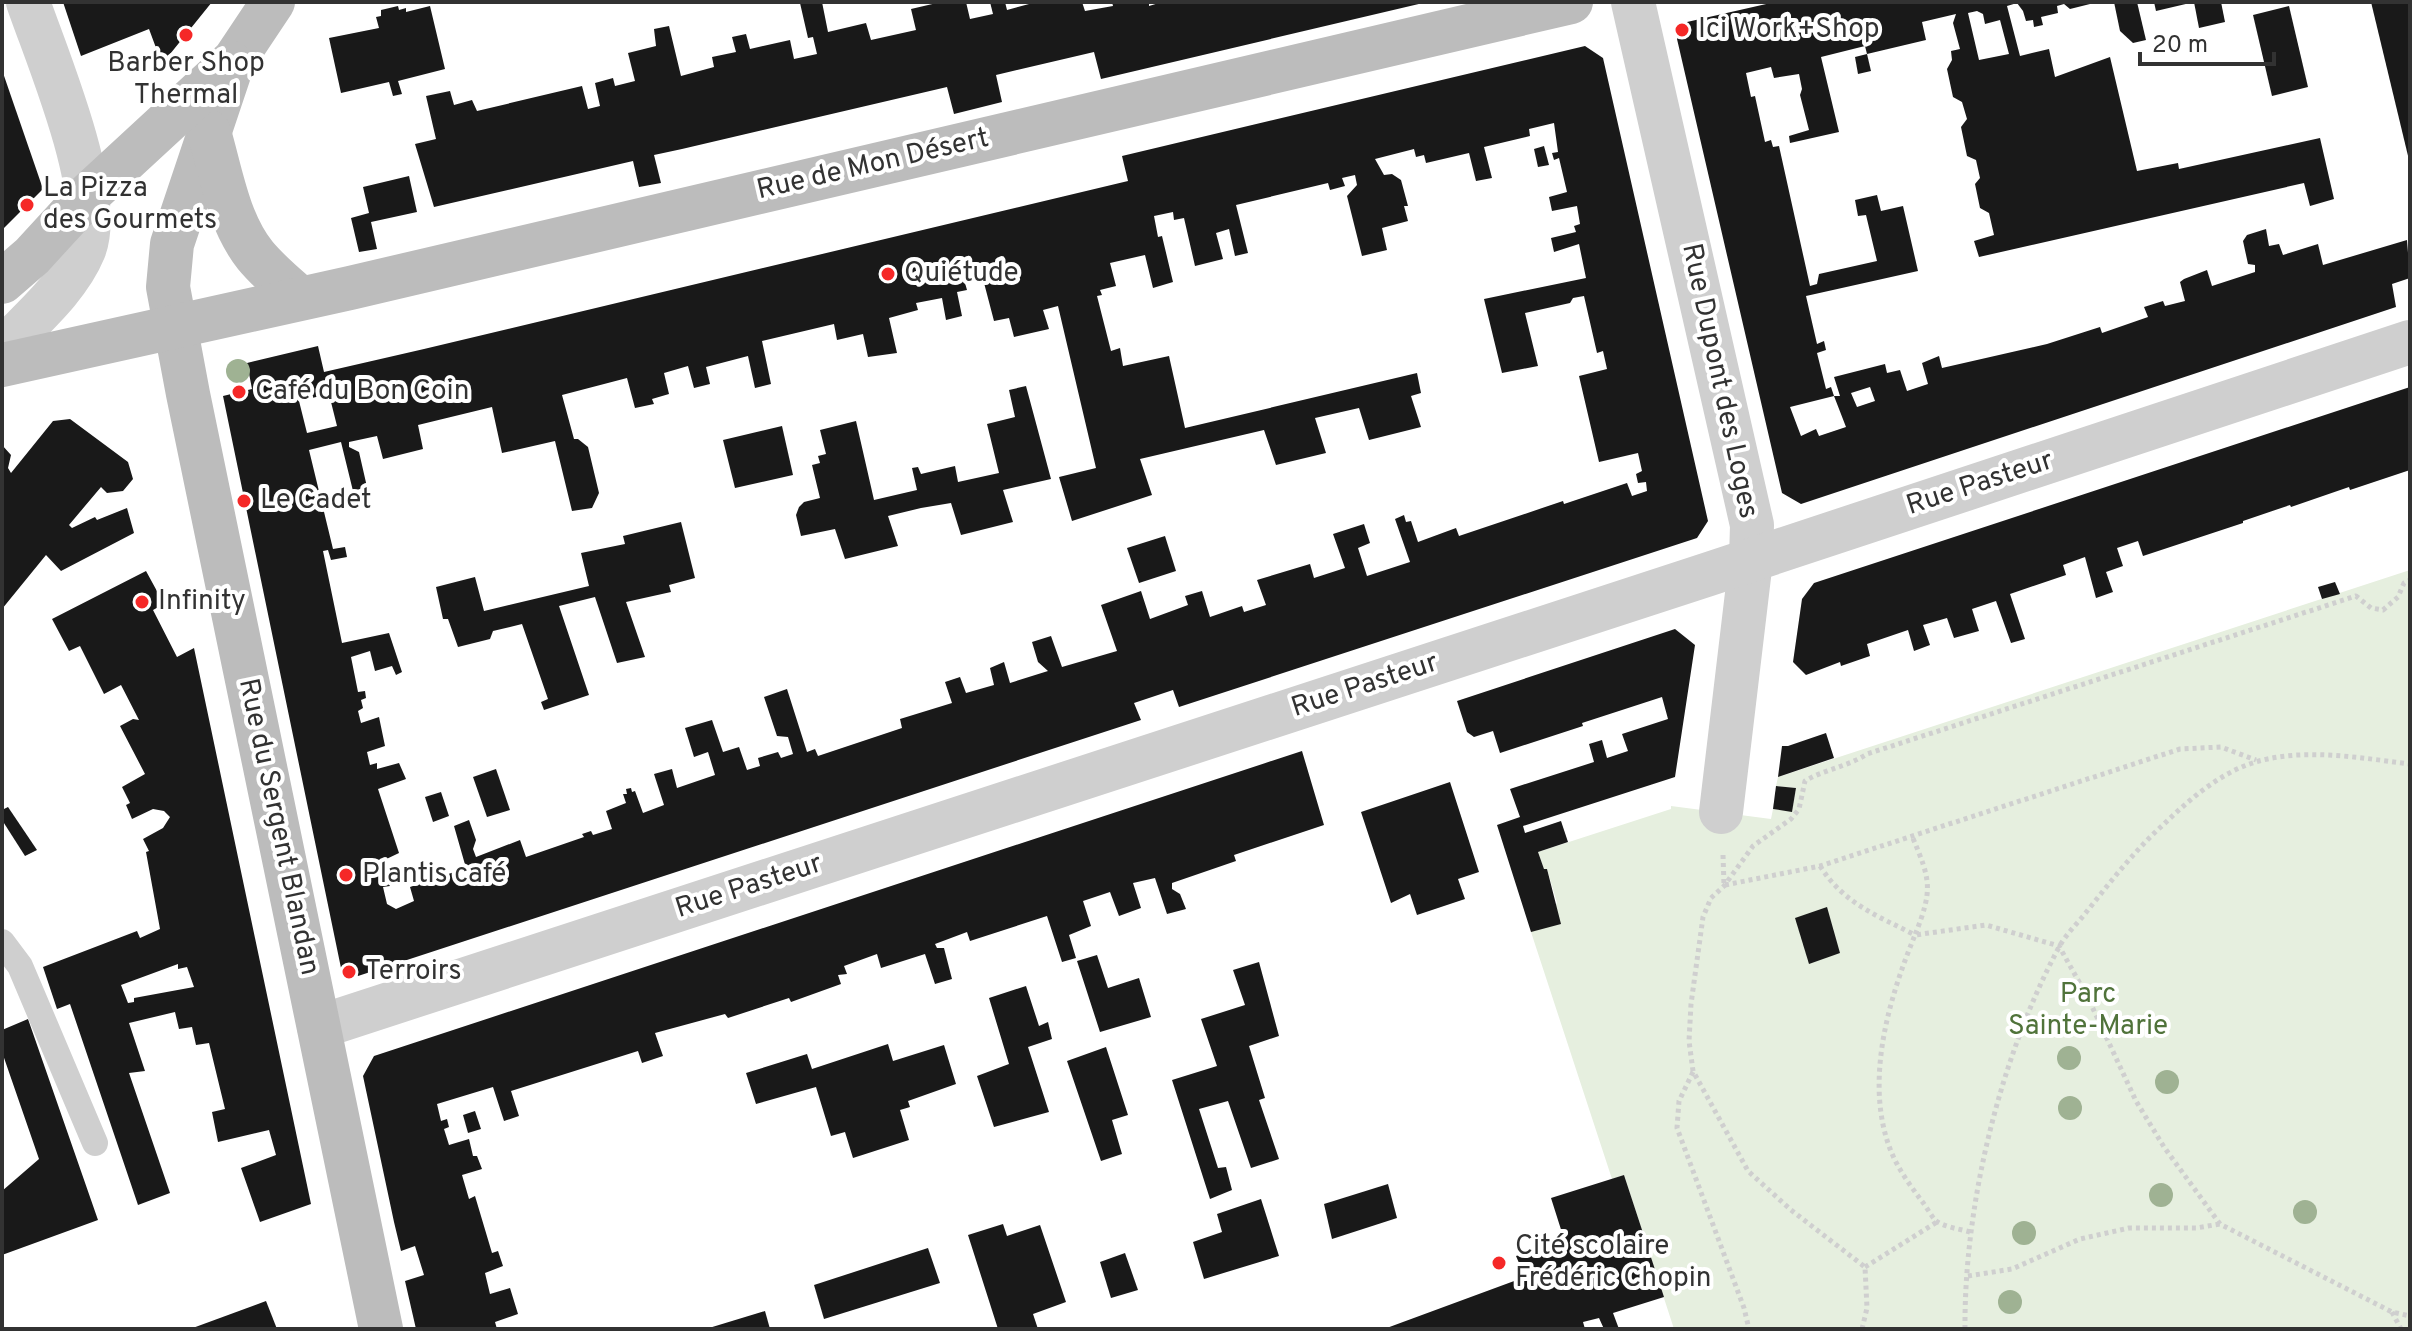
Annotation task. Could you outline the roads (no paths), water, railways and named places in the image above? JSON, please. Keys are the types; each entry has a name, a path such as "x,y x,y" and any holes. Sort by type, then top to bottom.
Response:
{"main road":[{"path":"2,282 32,256 88,195 233,62 273,2"},
{"name":"Rue de Mon Désert","path":"2,365 1571,2"},
{"name":"Rue du Sergent Blandan","path":"233,62 172,244 168,287 381,1329"},
{"path":"209,132 241,233 257,258 300,298"}],"street":[{"path":"2,350 55,294 75,267 85,248 89,225 88,195 79,152 28,2"},
{"name":"Rue Dupont des Loges","path":"1633,2 1752,525 1751,560 1721,812"},
{"name":"Rue Pasteur","path":"319,1027 2410,342"}],"lane":[{"path":"2,942 20,966 95,1143"}],"place":[{"name":"Ici Work+Shop","path":"1682,30"},
{"name":"Barber Shop Thermal","path":"186,35"},
{"name":"La Pizza des Gourmets","path":"27,205"},
{"name":"Quiétude","path":"888,274"},
{"name":"Café du Bon Coin","path":"239,392"},
{"name":"Le Cadet","path":"244,501"},
{"name":"Infinity","path":"142,602"},
{"name":"Plantis café","path":"346,875"},
{"name":"Terroirs","path":"349,972"},
{"name":"Cité scolaire Frédéric Chopin","path":"1499,1263"}],"park label":[{"name":"Parc Sainte-Marie","path":"2088,1011"}]}
